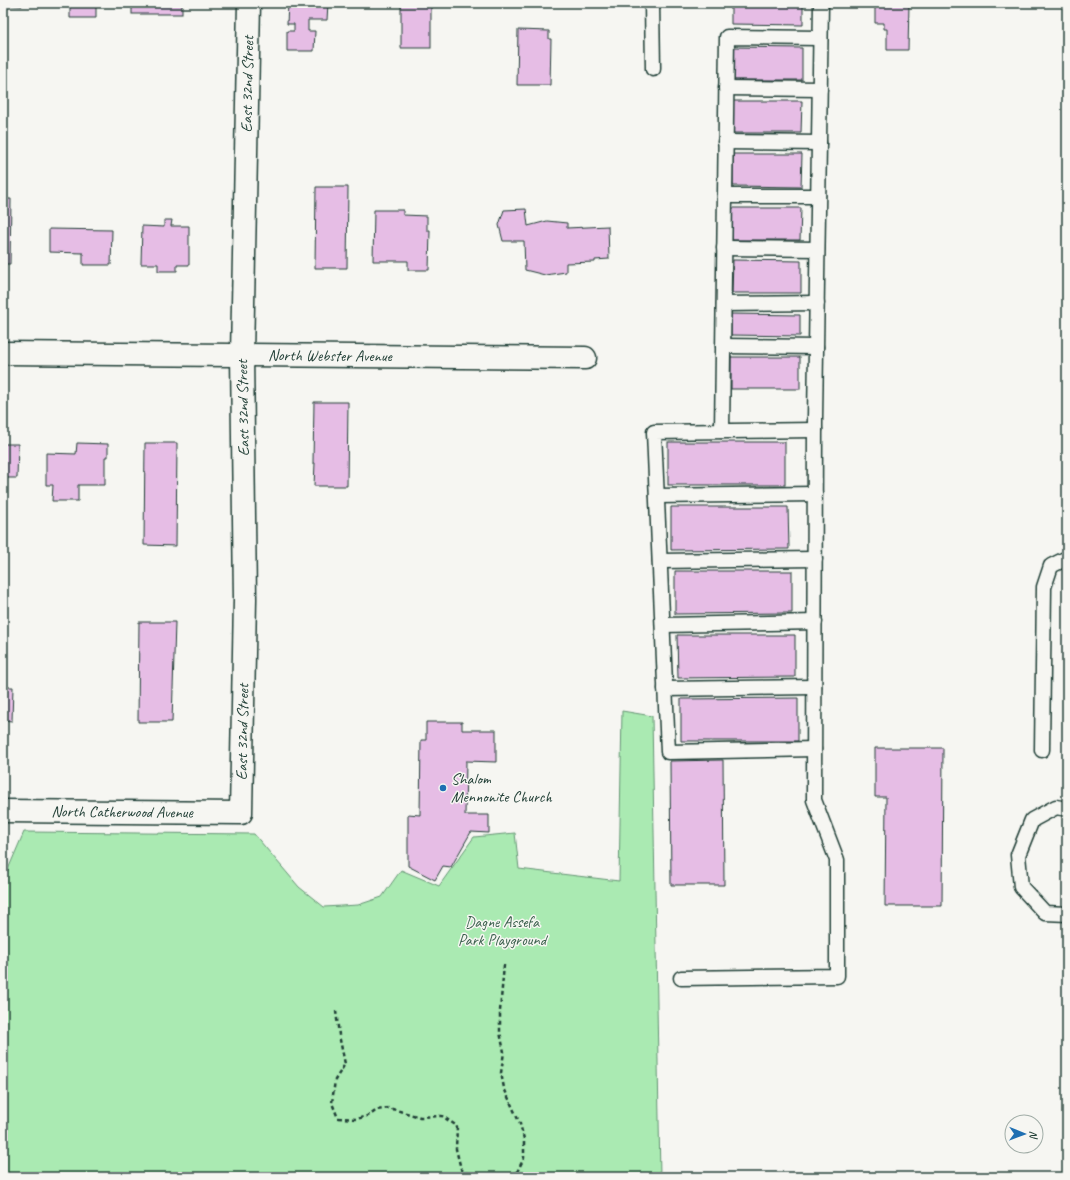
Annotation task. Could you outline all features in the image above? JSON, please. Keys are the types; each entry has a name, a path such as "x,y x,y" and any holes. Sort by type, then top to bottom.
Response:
{"street":[{"name":"East 32nd Street","path":"242,813 245,599 242,355 249,3"},
{"name":"North Webster Avenue","path":"3,353 585,358"},
{"name":"North Catherwood Avenue","path":"3,811 242,813"}],"lane":[{"path":"652,3 653,69"},
{"path":"681,978 837,976 837,860 814,800 815,430 821,3"},
{"path":"722,431 727,37 820,38"},
{"path":"726,88 820,89"},
{"path":"725,142 819,143"},
{"path":"725,196 818,196"},
{"path":"724,248 817,249"},
{"path":"724,304 817,304"},
{"path":"723,346 816,347"},
{"path":"814,749 668,752 654,432 815,430"},
{"path":"657,496 815,494"},
{"path":"1042,750 1044,587 1051,566 1067,558"},
{"path":"660,561 815,559"},
{"path":"663,626 815,622"},
{"path":"665,689 814,687"},
{"path":"1067,808 1056,807 1032,820 1018,855 1021,887 1044,912 1067,914"}],"path":[{"path":"504,965 500,1018 500,1032 504,1052 501,1073 504,1088 520,1124 524,1139 524,1158 517,1172 510,1177"},
{"path":"336,1011 345,1064 335,1080 332,1103 338,1118 358,1119 370,1115 377,1110 389,1108 420,1117 442,1116 457,1126 456,1149 461,1169 471,1177"}],"green space":[{"name":"Dagne Assefa Park Playground","path":"622,711 652,716 660,1177 3,1177 3,881 24,832 254,834 299,887 324,907 358,905 382,897 401,870 439,886 474,837 515,833 519,869 619,881"}],"building":[{"path":"3,3 22,3 22,6 3,5"},
{"path":"60,3 96,3 96,18 70,18 70,5 60,5"},
{"path":"132,3 182,3 182,14 132,14"},
{"path":"288,3 328,3 327,20 308,20 308,31 315,31 314,51 287,51 287,31 294,31 294,24 287,24"},
{"path":"401,3 431,3 431,48 401,48"},
{"path":"731,3 803,3 803,25 731,24"},
{"path":"875,3 909,3 908,50 887,50 887,29 884,29 884,23 875,23"},
{"path":"518,30 549,31 549,39 551,39 550,85 517,85"},
{"path":"734,47 802,48 802,80 733,80"},
{"path":"733,101 802,101 801,133 733,133"},
{"path":"733,154 802,154 801,187 733,186"},
{"path":"316,187 348,187 347,268 315,268"},
{"path":"3,199 11,199 10,264 3,264"},
{"path":"732,208 801,208 800,240 732,240"},
{"path":"526,209 528,226 547,221 567,223 567,228 608,226 609,259 595,260 595,262 566,263 566,272 545,275 525,270 524,241 503,241 499,225 504,210"},
{"path":"374,210 403,210 403,215 427,216 427,230 430,230 429,270 408,270 408,261 373,261"},
{"path":"164,220 172,220 171,226 189,226 189,265 177,265 177,271 158,271 158,264 141,264 142,226 164,227"},
{"path":"49,229 112,230 111,265 83,265 83,253 49,252"},
{"path":"733,260 801,261 801,293 732,293"},
{"path":"731,314 800,315 800,336 731,335"},
{"path":"731,357 800,357 800,389 731,389"},
{"path":"314,402 348,402 347,486 314,486"},
{"path":"668,442 785,442 785,485 668,485"},
{"path":"77,443 108,444 108,457 105,457 105,485 78,485 78,501 52,501 53,485 46,485 46,453 76,454"},
{"path":"145,443 177,443 176,546 144,545"},
{"path":"3,444 18,444 17,478 3,478"},
{"path":"671,507 788,507 789,549 671,550"},
{"path":"675,571 792,571 792,613 675,614"},
{"path":"139,622 175,622 172,722 138,722"},
{"path":"677,635 795,635 795,677 678,678"},
{"path":"3,687 13,687 12,721 3,720"},
{"path":"798,698 798,741 681,741 681,699"},
{"name":"Shalom Mennonite Church","path":"426,722 462,722 462,730 496,730 496,762 466,761 465,815 489,815 489,833 471,832 451,867 443,866 435,880 408,866 408,814 420,815 421,740 426,740"},
{"path":"875,748 943,748 942,906 885,906 886,797 875,797"},
{"path":"723,760 724,885 671,885 670,761"}],"place":[{"name":"Shalom Mennonite Church","path":"443,788"}]}
